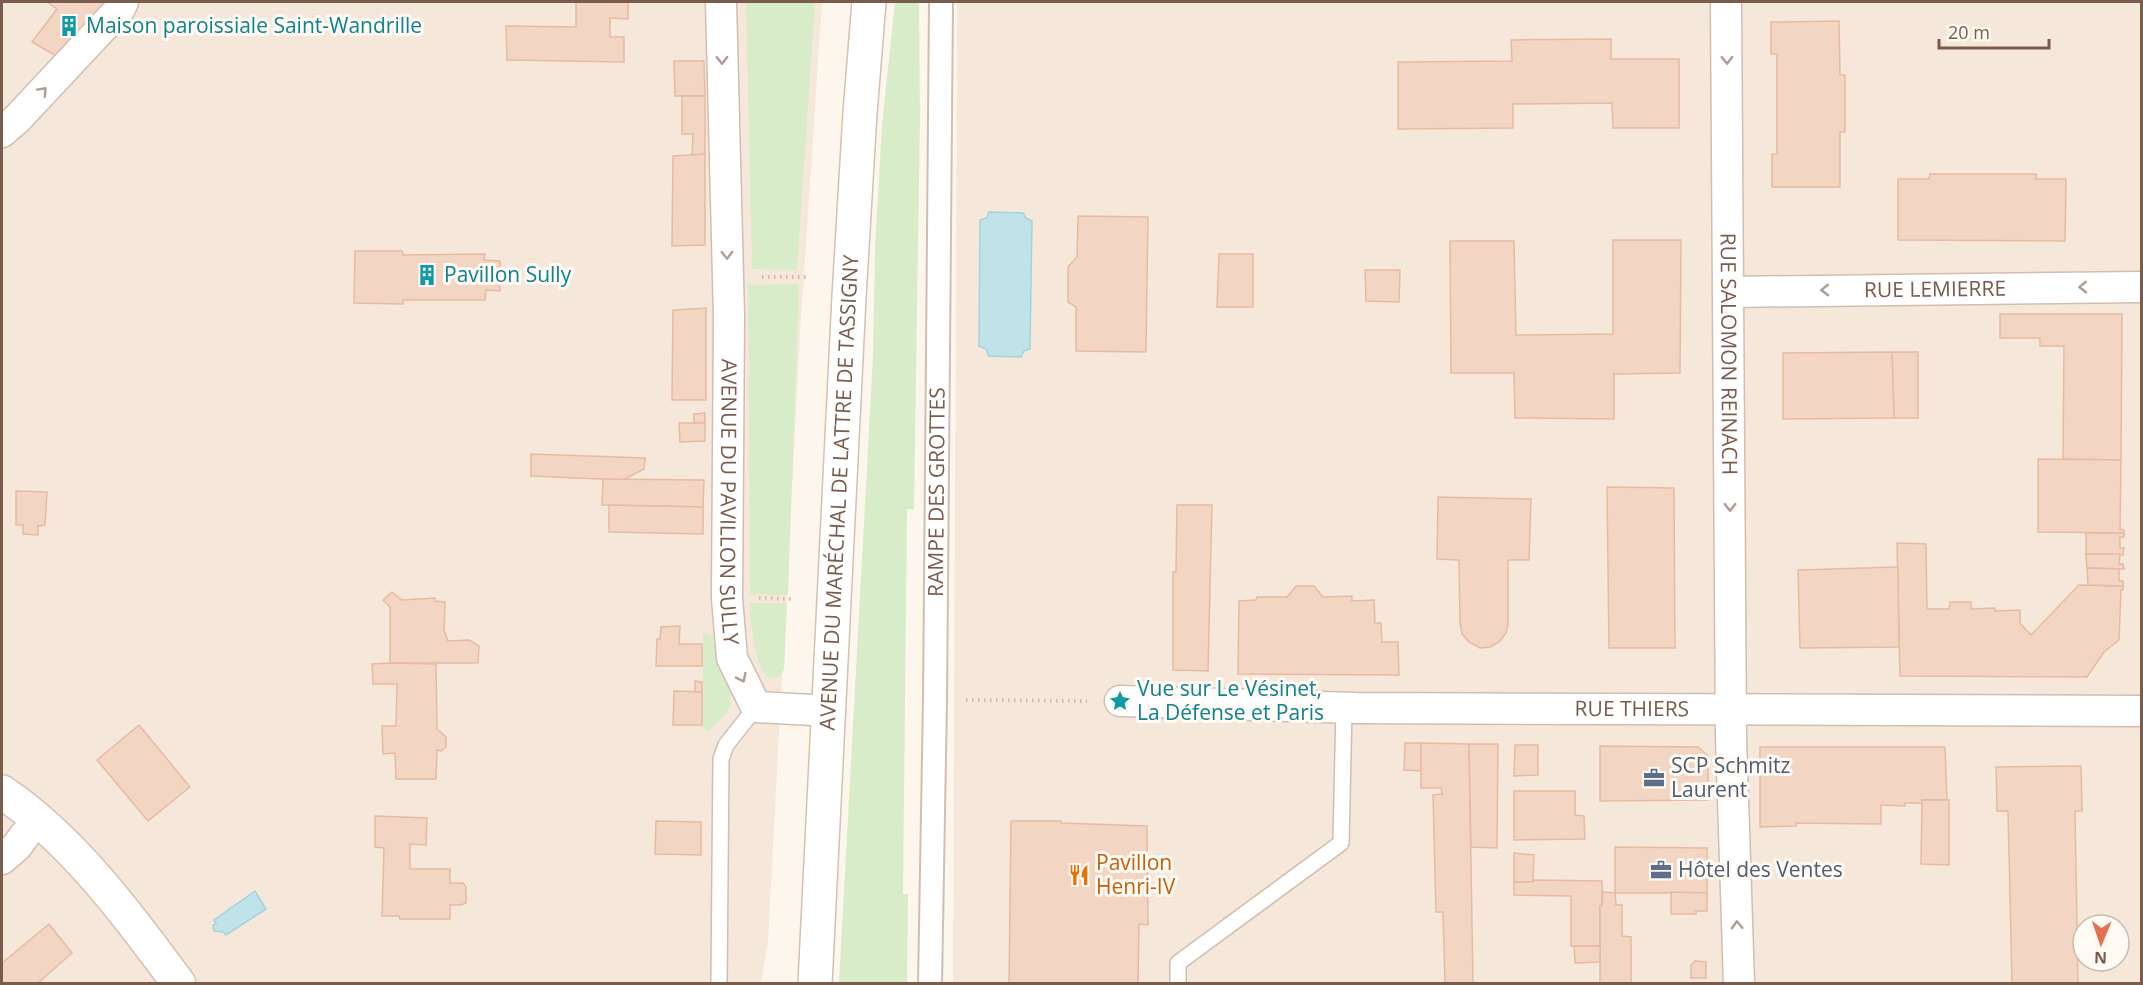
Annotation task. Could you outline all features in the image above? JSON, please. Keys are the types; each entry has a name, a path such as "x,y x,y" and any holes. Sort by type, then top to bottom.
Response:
{"main road":[{"name":"AVENUE DU MARÉCHAL DE LATTRE DE TASSIGNY","path":"815,984 820,710 837,183 849,2"},
{"name":"AVENUE DU MARÉCHAL DE LATTRE DE TASSIGNY","path":"795,984 820,710 850,285 861,90 869,2"},
{"path":"2,792 39,820 68,848 115,901 179,984"},
{"path":"13,825 64,874 156,984"}],"street":[{"path":"2,132 113,18 123,2"},
{"name":"AVENUE DU PAVILLON SULLY","path":"721,2 729,317 726,597 732,658 756,707"},
{"name":"RAMPE DES GROTTES","path":"930,984 935,700 941,2"},
{"name":"RUE SALOMON REINACH","path":"1726,2 1731,708 1739,984"},
{"name":"RUE LEMIERRE","path":"1728,292 2142,287"},
{"name":"RUE THIERS","path":"1120,701 1344,708 2142,711"},
{"path":"756,707 820,710"},
{"path":"2,859 17,846 13,825"}],"lane":[{"path":"719,984 721,759 726,745 756,707"},
{"path":"1178,984 1178,963 1341,843 1344,708"}],"path":[{"path":"754,277 809,277"},
{"path":"754,598 794,599"},
{"path":"935,700 1120,701"}],"shaded area":[{"path":"2,2 822,2 800,335 768,942 761,983 2,984"},
{"path":"957,2 2141,2 2141,983 953,984"}],"green space":[{"path":"746,2 815,2 797,270 752,269"},
{"path":"895,2 919,2 920,116 914,509 907,509 903,894 908,894 907,983 839,983 873,356 875,247 882,125"},
{"path":"799,284 788,595 750,594 748,285"},
{"path":"749,603 787,603 784,670 777,677 767,676 758,659 752,634"},
{"path":"703,633 713,636 725,670 731,698 726,713 708,731 703,728"}],"water":[{"path":"989,212 1023,213 1032,221 1030,349 1024,351 1021,357 989,356 986,349 979,346 980,220 987,218"},
{"path":"255,891 266,909 226,935 223,932 214,931 213,925 216,924 214,920"}],"building":[{"name":"Maison paroissiale Saint-Wandrille","path":"47,2 113,2 65,61 32,42 57,9"},
{"path":"576,2 628,2 628,19 610,18 610,37 624,37 624,62 507,60 506,26 576,27"},
{"path":"1839,21 1840,75 1845,75 1845,132 1840,132 1840,187 1772,187 1772,154 1777,154 1777,54 1771,54 1771,22"},
{"path":"1611,39 1611,59 1679,59 1679,128 1613,128 1612,103 1513,104 1513,128 1398,129 1398,62 1512,61 1511,40"},
{"path":"674,61 704,61 705,96 675,96"},
{"path":"682,96 705,96 705,154 692,156 693,134 682,134"},
{"path":"705,154 705,245 672,246 673,156"},
{"path":"1930,174 2036,174 2036,179 2066,179 2065,241 1898,240 1898,179 1929,179"},
{"path":"1078,216 1148,217 1146,352 1076,351 1076,307 1068,302 1068,267 1077,257"},
{"path":"1613,240 1681,240 1680,373 1614,374 1614,419 1515,418 1514,373 1451,373 1450,241 1514,241 1516,335 1613,334"},
{"name":"Pavillon Sully","path":"355,251 402,251 403,255 485,254 484,260 500,261 500,291 486,290 485,300 403,300 403,304 354,303"},
{"path":"1219,254 1253,254 1253,307 1217,307"},
{"path":"1365,270 1400,270 1399,302 1366,301"},
{"path":"706,308 706,400 672,400 673,310"},
{"path":"2000,314 2122,314 2121,460 2063,459 2064,346 2040,346 2040,338 2000,338"},
{"path":"1892,352 1918,352 1918,418 1894,418"},
{"path":"1892,352 1894,418 1783,419 1783,353"},
{"path":"705,413 705,423 694,423 694,414"},
{"path":"679,423 705,423 705,441 680,442"},
{"path":"531,454 645,458 644,469 623,480 531,476"},
{"path":"2038,459 2121,460 2120,529 2124,530 2124,533 2038,532"},
{"path":"603,479 704,480 703,507 602,505"},
{"path":"1607,487 1674,488 1675,648 1609,648"},
{"path":"16,491 47,492 45,525 38,526 38,535 23,534 23,525 16,525"},
{"path":"1438,497 1531,499 1529,560 1508,560 1508,624 1506,633 1499,642 1490,647 1480,648 1469,642 1462,634 1459,560 1437,559"},
{"path":"609,505 703,507 703,534 609,532"},
{"path":"1177,505 1212,505 1208,671 1173,670 1173,572 1176,572"},
{"path":"2086,533 2124,533 2124,537 2120,537 2120,548 2124,548 2123,555 2086,554"},
{"path":"1897,543 1926,544 1927,609 1949,609 1950,602 1971,602 1971,609 2020,610 2020,623 2031,635 2079,585 2123,586 2119,640 2104,652 2087,677 1900,676"},
{"path":"2086,554 2120,554 2119,564 2123,564 2124,569 2087,568"},
{"path":"1898,567 1899,647 1800,648 1798,570"},
{"path":"2087,568 2119,569 2119,581 2123,581 2123,586 2088,585"},
{"path":"1296,586 1314,586 1323,597 1352,596 1352,601 1374,600 1375,623 1381,623 1382,642 1398,642 1399,675 1238,674 1239,601 1256,600 1257,597 1287,597"},
{"path":"392,592 402,600 435,598 435,601 445,602 444,630 448,641 469,640 479,646 478,663 390,663 390,607 383,600"},
{"path":"680,626 679,644 702,644 702,666 656,666 657,639 660,639 661,627"},
{"path":"372,664 436,664 437,729 446,737 446,747 441,751 437,750 436,779 396,779 395,753 383,754 382,726 396,726 397,684 373,684"},
{"path":"695,681 702,682 702,692 695,692"},
{"path":"674,691 702,692 702,725 673,725"},
{"path":"139,725 190,787 148,821 97,760"},
{"path":"1405,743 1421,743 1421,771 1404,770"},
{"path":"1421,743 1469,744 1473,984 1445,984 1443,912 1436,912 1433,795 1442,794 1441,788 1421,788"},
{"path":"1469,744 1498,744 1497,848 1471,847"},
{"path":"1515,745 1538,745 1538,775 1514,776"},
{"name":"SCP Schmitz Laurent","path":"1600,746 1698,747 1708,756 1708,800 1600,801"},
{"path":"1760,747 1945,747 1947,800 1922,800 1922,803 1905,803 1905,806 1881,805 1881,824 1796,823 1796,826 1760,827"},
{"path":"2081,766 2082,811 2075,811 2077,913 2071,913 2071,973 2078,973 2078,984 2012,984 2008,811 1997,811 1996,767"},
{"path":"1514,791 1575,791 1575,815 1584,816 1585,839 1514,840"},
{"path":"1922,800 1949,800 1949,865 1921,864"},
{"path":"375,816 427,818 426,845 410,844 410,869 450,869 450,883 463,883 466,887 466,903 450,905 450,919 400,919 399,916 382,916 384,848 375,847"},
{"path":"656,821 701,822 701,855 655,854"},
{"name":"Pavillon Henri-IV","path":"1011,821 1061,821 1061,823 1147,826 1148,925 1139,924 1138,984 1009,984"},
{"name":"Hôtel des Ventes","path":"1615,847 1707,848 1707,893 1615,893"},
{"path":"1514,853 1534,855 1533,882 1514,882"},
{"path":"1533,880 1602,881 1600,946 1571,946 1571,896 1514,895 1514,882 1533,882"},
{"path":"1603,892 1615,893 1616,905 1622,905 1622,936 1631,937 1631,984 1600,984 1600,906"},
{"path":"1671,892 1707,893 1707,911 1696,911 1696,914 1671,914"},
{"path":"49,924 72,953 37,984 2,984 2,963"},
{"path":"1574,946 1600,946 1600,962 1575,963"},
{"path":"1695,961 1706,962 1706,978 1691,978 1691,965"}],"place":[{"name":"Maison paroissiale Saint-Wandrille","path":"69,26"},
{"name":"Pavillon Sully","path":"427,275"},
{"name":"Vue sur Le Vésinet, La Défense et Paris","path":"1120,701"},
{"name":"SCP Schmitz Laurent","path":"1654,778"},
{"name":"Hôtel des Ventes","path":"1661,870"},
{"name":"Pavillon Henri-IV","path":"1079,875"}]}
